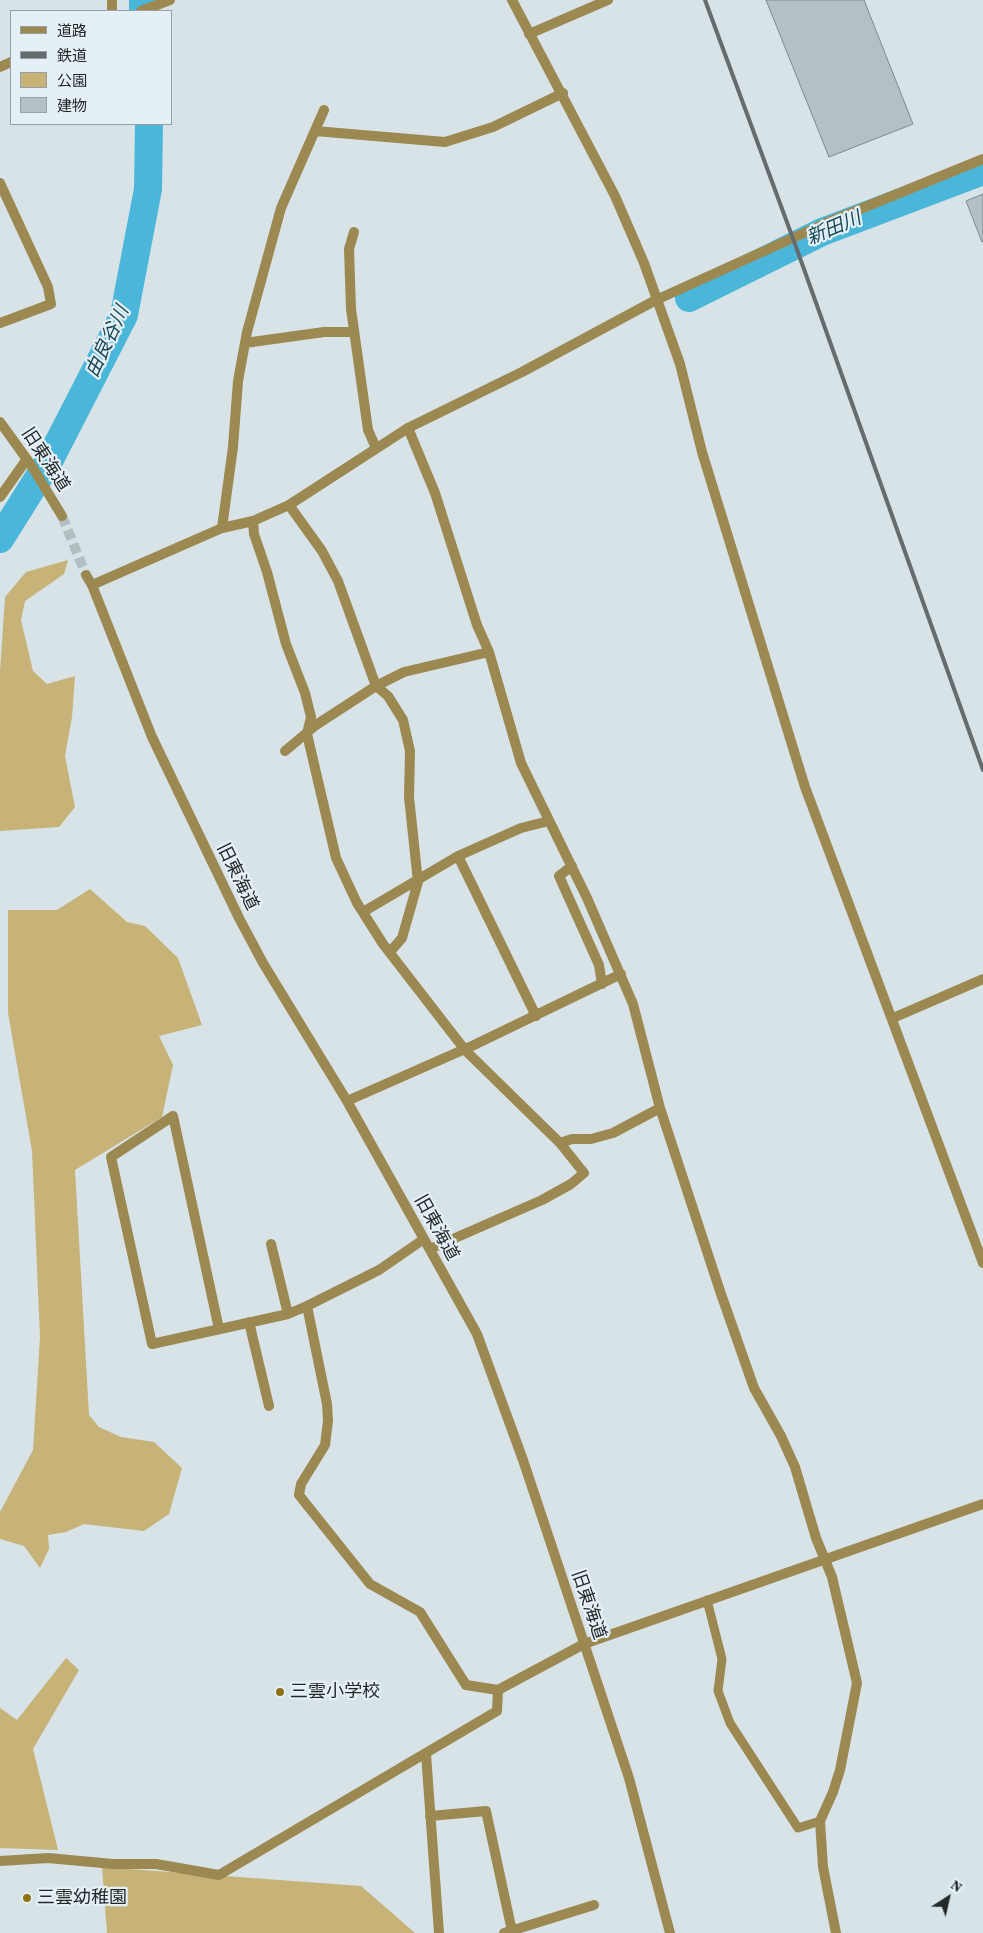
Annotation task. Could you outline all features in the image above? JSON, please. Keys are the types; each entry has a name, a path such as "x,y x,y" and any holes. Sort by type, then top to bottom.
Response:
{"street":[{"path":"144,10 170,0"},
{"path":"512,0 615,196 680,364 702,452 805,787 893,1018 983,1263"},
{"path":"529,34 608,0"},
{"path":"315,131 445,142 493,127 562,93"},
{"path":"222,528 233,447 238,381 261,275 281,208 324,110"},
{"path":"92,585 222,528 253,521 289,505 408,428 522,372 656,300 826,223 983,159"},
{"path":"0,183 48,288 51,304 0,323"},
{"path":"354,232 349,248 354,332 368,430 376,448"},
{"path":"245,343 324,332 354,332"},
{"name":"旧東海道","path":"0,422 29,462 62,516"},
{"path":"408,428 435,493 477,625 489,652 521,763 572,866 633,1004 660,1108 754,1388 781,1436 795,1467 824,1560 832,1577 857,1684 840,1770 834,1792 820,1821 823,1867 836,1933"},
{"path":"0,497 29,462"},
{"path":"289,505 322,551 338,581 376,686 388,696 403,720 410,752 409,797 418,882 402,938 390,952"},
{"path":"253,521 254,534 267,572 286,644 305,693 311,717 307,734 336,858 363,912 390,952 465,1050 560,1143 584,1173 571,1184 542,1200 430,1250"},
{"name":"旧東海道","path":"86,575 92,585 152,736 238,918 346,1101 476,1334 517,1442 629,1778 670,1933"},
{"path":"285,751 316,725 376,686 404,672 489,652"},
{"path":"363,912 418,882 458,856 521,828 549,820"},
{"path":"458,856 536,1016"},
{"path":"572,866 559,876 599,965 602,984"},
{"path":"346,1101 465,1050 621,974"},
{"path":"893,1018 983,979"},
{"path":"560,1143 572,1139 592,1139 613,1133 660,1108"},
{"path":"219,1329 173,1116 111,1157 152,1344 288,1314 379,1270 424,1239"},
{"path":"271,1244 288,1314"},
{"path":"307,1306 327,1404 328,1421 325,1445 301,1484 299,1495 370,1584 420,1612 466,1684 498,1690 584,1644 983,1504"},
{"path":"249,1322 269,1406"},
{"path":"0,1861 48,1858 113,1864 156,1864 219,1875 497,1711 498,1690"},
{"path":"426,1754 439,1933"},
{"path":"430,1816 486,1811 508,1932 594,1905"}],"lane":[{"path":"707,1600 722,1659 718,1691 730,1723 798,1828 820,1821"}],"green space":[{"path":"68,560 64,574 25,601 21,620 33,671 47,684 75,676 72,717 65,756 75,807 59,827 0,831 0,672 5,597 26,572"},
{"path":"90,889 127,922 145,926 178,958 202,1025 159,1036 173,1065 162,1117 75,1170 89,1415 99,1427 121,1437 154,1442 182,1468 169,1514 144,1531 84,1524 66,1532 48,1535 49,1549 40,1568 24,1546 0,1539 0,1512 33,1450 40,1337 32,1151 8,1013 8,910 57,910"},
{"path":"66,1658 79,1670 33,1749 58,1850 0,1848 0,1708 17,1720"},
{"path":"102,1867 361,1886 415,1933 107,1933"}],"building":[{"path":"766,0 864,0 913,124 829,157"},
{"path":"983,194 983,241 982,242 966,201"}],"waterway":[{"name":"由良谷川","path":"143,0 143,10"},
{"name":"由良谷川","path":"0,539 49,461 124,315 148,189 149,125"},
{"name":"新田川","path":"689,298 822,232 983,171"}],"tunnel":[{"path":"62,516 86,575"}],"railway":[{"path":"705,0 795,244 983,770"}],"place":[{"name":"三雲小学校","path":"280,1692"},
{"name":"三雲幼稚園","path":"27,1898"}]}
